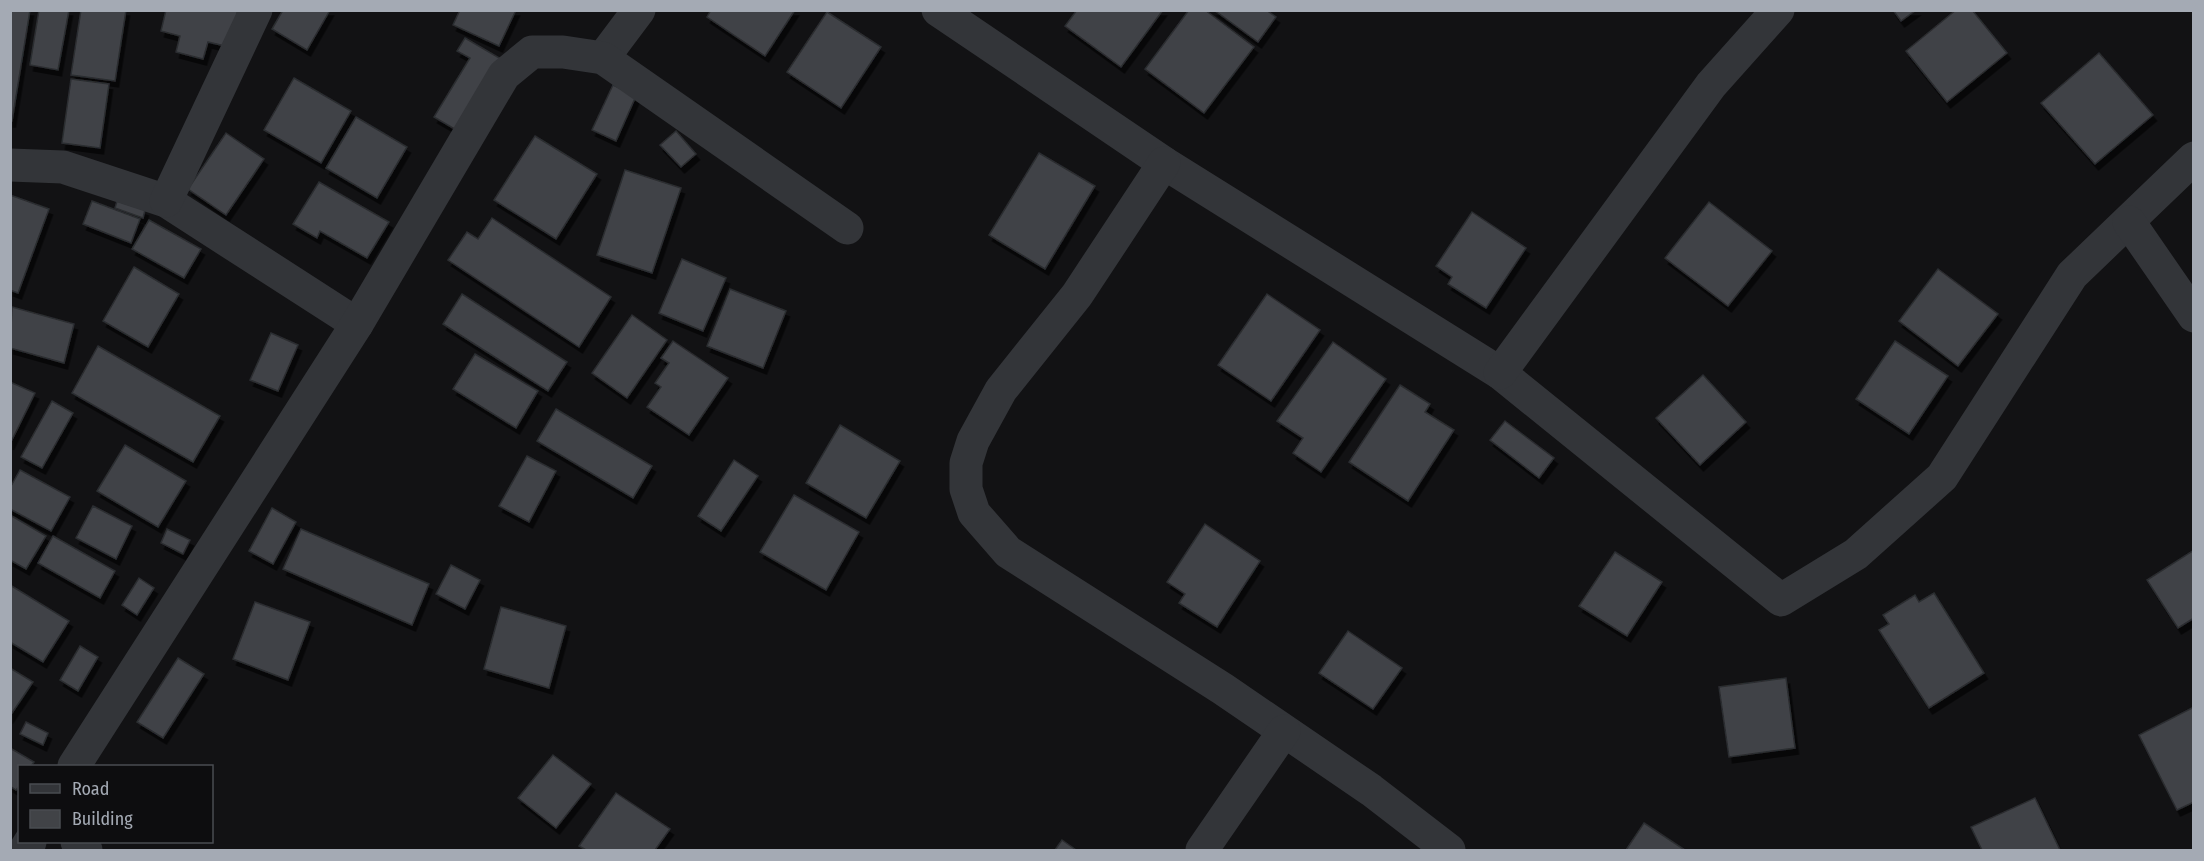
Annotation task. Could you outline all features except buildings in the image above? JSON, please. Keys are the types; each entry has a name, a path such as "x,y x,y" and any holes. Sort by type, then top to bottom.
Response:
{"street":[{"path":"166,201 256,10"},
{"path":"603,58 639,10"},
{"path":"938,10 1164,163 1500,373 1780,600 1856,554 1942,477 2073,275 2193,158"},
{"path":"1500,373 1711,85 1778,10"},
{"path":"75,765 357,324 504,75 532,52 562,52 603,58 847,228"},
{"path":"1164,163 1077,295 1001,390 973,441 966,463 966,489 974,513 1008,552 1223,689 1371,790 1449,850"},
{"path":"10,165 63,166 166,201 357,324"},
{"path":"2129,222 2193,316"},
{"path":"1202,850 1284,731"}]}
